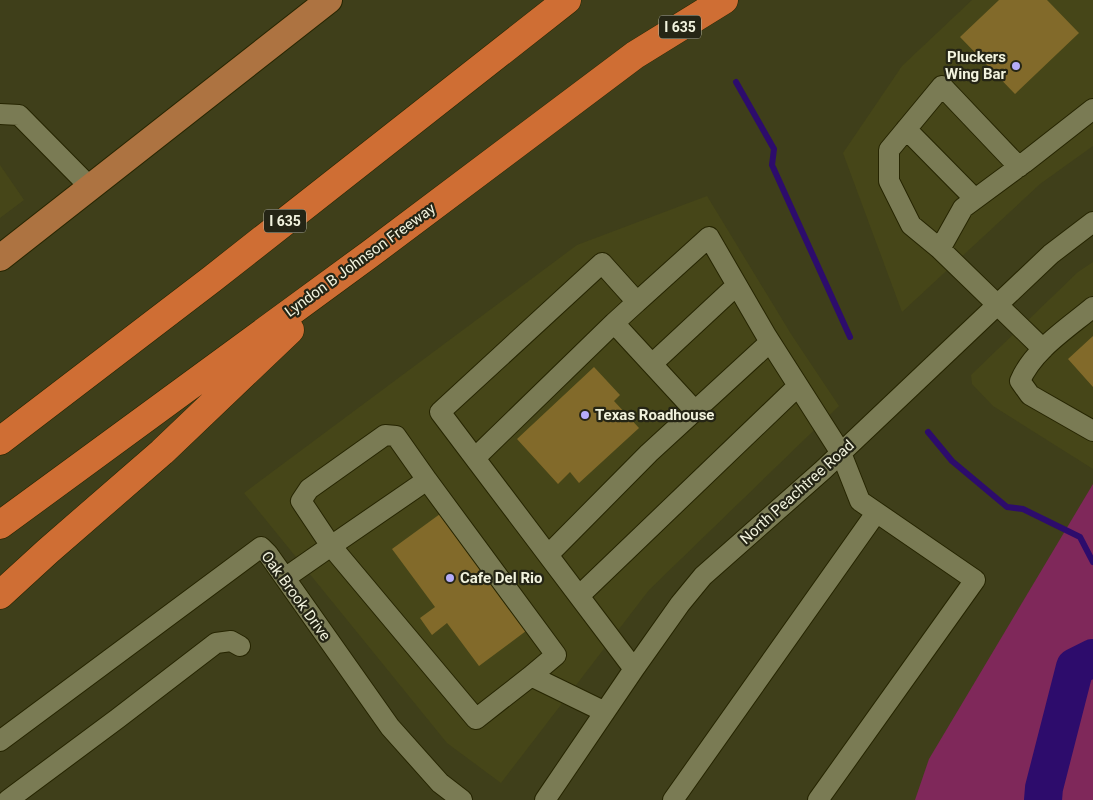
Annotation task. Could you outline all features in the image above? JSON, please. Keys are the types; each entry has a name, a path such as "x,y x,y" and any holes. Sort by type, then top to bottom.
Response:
{"highway":[{"name":"I 635","path":"1,440 212,278 567,0"},
{"name":"Lyndon B Johnson Freeway","path":"0,525 370,254 635,55 724,0"},
{"path":"635,55 747,0"},
{"path":"0,595 162,452 370,254"}],"main road":[{"path":"0,258 329,0"}],"street":[{"path":"1020,167 942,86 889,150 889,182 911,225 940,249 1043,349"},
{"path":"940,249 963,208 1020,167 1093,109"},
{"path":"0,114 20,116 90,187"},
{"path":"906,129 975,200"},
{"name":"North Peachtree Road","path":"545,800 634,668 680,604 703,576 841,453 1051,254 1093,222"},
{"path":"475,458 614,323 709,238 770,342 841,453 860,502 975,580 820,799"},
{"path":"634,668 440,412 602,263 637,302"},
{"path":"652,364 737,286"},
{"path":"1093,307 1043,349 1024,371 1020,381 1030,395 1093,431"},
{"path":"614,323 696,412"},
{"path":"548,554 650,454 770,342"},
{"path":"579,596 798,386"},
{"path":"385,435 396,436 556,655 476,719 331,546 301,501 309,489 385,435"},
{"path":"285,578 427,480"},
{"path":"673,800 876,513"},
{"name":"Oak Brook Drive","path":"0,741 261,547 268,554 390,727 440,783 462,800"},
{"path":"11,799 216,643 231,641 240,646"},
{"path":"531,676 604,712"}],"shaded area":[{"path":"972,0 1093,0 1093,146 1040,184 902,312 843,153 902,66"},
{"path":"0,165 24,200 0,218"},
{"path":"707,196 791,334 839,406 649,590 501,783 447,743 244,493 577,245"},
{"path":"1093,262 1093,469 993,406 972,384 971,375 1078,272"},
{"path":"1093,484 1093,800 915,800 929,759"}],"building":[{"name":"Pluckers Wing Bar","path":"999,0 1047,0 1079,33 1015,94 960,37"},
{"path":"1093,336 1093,387 1068,359"},
{"name":"Texas Roadhouse","path":"594,367 620,395 614,401 639,428 579,483 570,472 558,484 517,439"},
{"name":"Cafe Del Rio","path":"440,514 526,631 479,666 447,623 432,635 420,618 435,607 392,549"}],"waterway":[{"path":"736,82 774,149 772,165 850,337"},
{"path":"928,432 952,461 1007,507 1023,509 1080,537 1093,562"},
{"path":"1043,800 1044,788 1075,667 1093,658"}],"place":[{"name":"Pluckers Wing Bar","path":"1016,66"},
{"name":"Texas Roadhouse","path":"585,415"},
{"name":"Cafe Del Rio","path":"450,578"}]}
